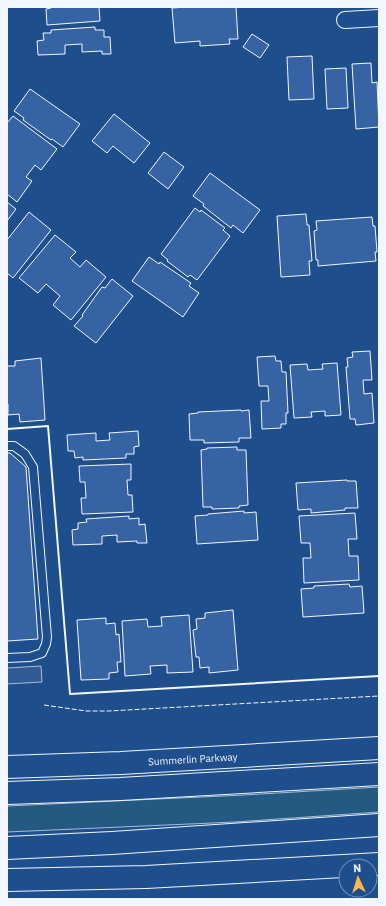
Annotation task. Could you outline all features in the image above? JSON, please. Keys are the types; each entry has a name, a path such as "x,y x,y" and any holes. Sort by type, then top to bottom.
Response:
{"highway":[{"name":"Summerlin Parkway","path":"7,767 121,763 379,748"},
{"path":"7,793 120,789 379,774"},
{"path":"7,848 112,843 379,825"},
{"path":"7,880 146,877 379,864"}],"street":[{"path":"345,20 379,18"}],"lane":[{"path":"7,446 14,446 25,454 33,467 47,637 42,653 30,656 7,658"}],"shaded area":[{"path":"41,666 42,682 7,684 7,668"},
{"path":"379,787 379,812 235,822 7,832 7,806"}],"building":[{"path":"51,7 99,7 100,21 47,25 46,9"},
{"path":"236,7 238,39 229,39 230,44 200,46 200,41 175,43 172,8"},
{"path":"95,27 95,30 104,30 104,37 110,37 111,54 102,54 102,51 82,52 82,44 65,45 65,54 38,55 37,41 44,40 43,33 51,33 51,30"},
{"path":"252,34 269,45 260,58 243,47"},
{"path":"312,56 314,99 289,100 287,57"},
{"path":"371,63 372,83 377,82 379,127 356,129 352,64"},
{"path":"346,68 348,108 327,109 325,69"},
{"path":"30,89 80,124 63,147 23,120 24,118 14,111"},
{"path":"114,114 150,143 134,163 113,146 107,153 92,141"},
{"path":"13,116 57,149 41,170 35,165 26,177 32,181 17,202 7,194 7,123"},
{"path":"164,152 184,167 168,189 148,173"},
{"path":"210,173 260,210 243,233 233,225 231,228 203,206 204,204 193,196"},
{"path":"7,202 16,209 7,221"},
{"path":"195,208 200,212 201,210 225,228 223,230 230,236 197,280 190,275 188,277 167,261 168,260 161,254"},
{"path":"29,212 51,230 13,278 7,273 7,240"},
{"path":"306,214 307,225 309,225 312,261 309,261 310,275 281,277 277,216"},
{"path":"372,217 373,226 375,226 377,252 375,252 376,261 318,266 318,260 316,260 314,231 317,230 316,221"},
{"path":"55,235 76,252 70,258 80,267 86,260 106,277 71,320 53,305 60,296 46,284 38,293 19,278"},
{"path":"149,257 159,264 160,262 191,283 189,286 199,293 183,317 132,281"},
{"path":"112,279 133,296 96,343 74,326 83,316 82,315 102,287 105,288"},
{"path":"370,351 372,380 363,380 364,394 372,393 374,423 356,425 355,419 350,419 346,367 348,367 347,358 353,357 352,352"},
{"path":"275,356 276,361 281,361 282,372 286,372 288,413 286,413 286,424 281,424 281,428 262,429 261,401 269,401 268,386 259,386 257,357"},
{"path":"41,358 45,420 20,422 19,414 8,415 7,366 15,366 15,361"},
{"path":"337,363 341,415 325,416 325,411 311,412 312,417 294,418 290,365 307,364 308,370 323,369 322,364"},
{"path":"249,410 251,438 239,438 239,442 204,443 204,440 190,440 189,414 198,412"},
{"path":"138,431 139,446 134,447 134,454 126,454 126,458 83,460 83,457 75,458 74,451 68,451 67,435 96,433 96,441 110,440 109,433"},
{"path":"237,447 237,450 246,450 248,505 239,506 239,508 212,509 212,507 203,507 201,450 207,448"},
{"path":"7,453 10,453 26,467 38,639 7,641"},
{"path":"131,464 131,480 127,480 128,495 132,495 133,512 82,514 81,498 86,498 85,482 80,482 79,466"},
{"path":"347,480 356,481 358,508 345,508 345,510 311,513 311,509 298,510 296,483"},
{"path":"244,511 244,513 256,512 258,540 197,544 195,516"},
{"path":"355,513 357,539 348,539 349,556 358,556 359,580 304,583 303,558 311,558 310,543 301,543 299,516"},
{"path":"129,516 129,519 139,518 139,525 145,524 147,543 137,543 137,541 117,542 117,535 102,536 102,544 73,545 72,530 78,529 78,523 87,522 86,519"},
{"path":"349,584 350,587 362,586 364,613 303,617 301,589 314,588 314,586"},
{"path":"233,610 238,670 209,673 209,667 200,668 199,657 196,657 193,630 197,629 196,619 205,618 205,613"},
{"path":"189,615 193,672 167,673 167,665 150,666 151,674 125,676 122,621 147,619 148,627 162,626 161,617"},
{"path":"106,618 106,624 115,623 116,635 119,634 121,662 117,662 118,672 109,673 109,679 81,680 77,620"}],"fence":[{"path":"44,705 86,711 109,711 379,696"}],"wall":[{"path":"7,429 48,426 70,694 379,676"}]}
